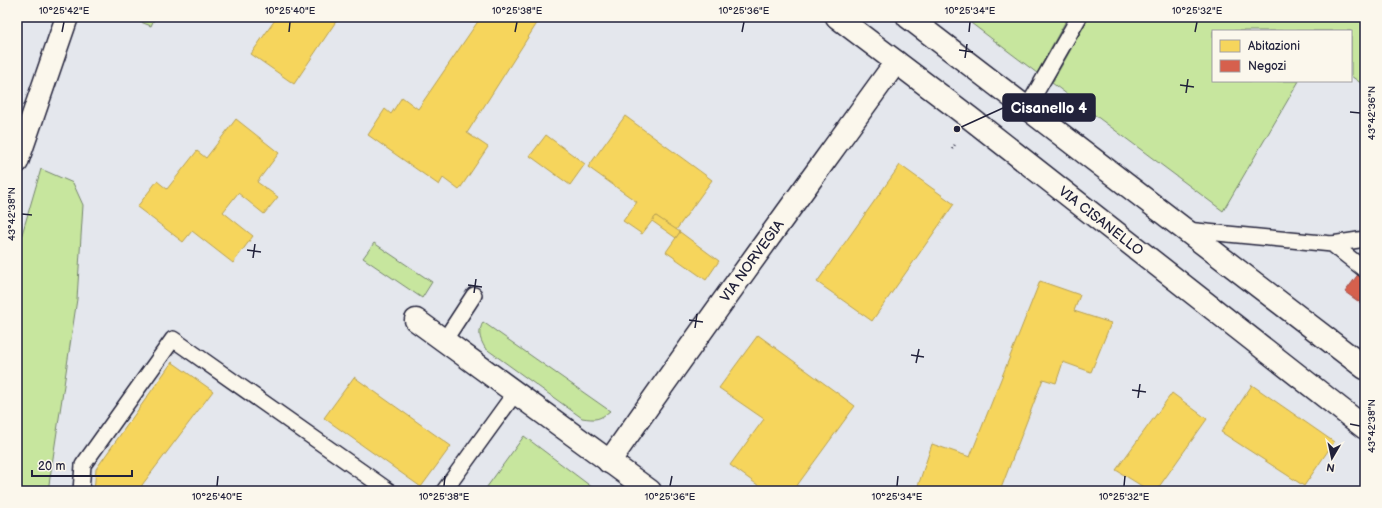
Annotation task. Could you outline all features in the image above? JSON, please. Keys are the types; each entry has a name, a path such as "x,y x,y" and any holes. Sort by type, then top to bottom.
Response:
{"main road":[{"path":"17,162 67,17"},
{"name":"VIA CISANELLO","path":"837,17 1365,428"},
{"path":"908,17 1365,368"},
{"name":"VIA NORVEGIA","path":"609,462 702,330 896,62"},
{"path":"416,320 650,491"}],"lane":[{"path":"1027,108 1080,17"},
{"path":"1186,230 1332,244 1365,239"},
{"path":"1332,244 1365,270"},
{"path":"444,341 474,295"},
{"path":"81,491 83,464 173,339 389,491"},
{"path":"444,491 516,393"}],"path":[{"path":"952,149 957,142"}],"green space":[{"path":"128,17 155,17 151,26"},
{"path":"963,17 1068,17 1037,73"},
{"path":"1089,17 1365,17 1365,86 1352,77 1352,30 1212,30 1212,82 1298,82 1223,211 1052,83"},
{"path":"41,169 73,183 83,205 77,299 48,491 17,491 17,256"},
{"path":"374,243 432,282 422,298 363,258"},
{"path":"483,322 610,411 597,419 582,418 485,348 481,341 480,335 480,329"},
{"path":"524,436 597,491 484,491"}],"building: Abitazioni":[{"path":"277,17 339,17 294,84 251,54"},
{"path":"481,17 541,17 467,133 488,147 459,190 443,178 439,185 368,135 385,109 391,114 402,97 418,109"},
{"path":"625,116 712,180 676,230 656,216 642,234 623,221 637,202 588,167"},
{"path":"236,119 279,153 257,182 278,197 264,214 238,193 223,212 253,236 233,263 192,231 183,242 137,207 157,181 167,189 197,151 206,158"},
{"path":"546,135 585,164 570,185 530,156"},
{"path":"900,165 954,204 872,321 817,282"},
{"path":"656,216 680,232 676,238 652,221"},
{"path":"680,232 719,261 706,280 666,252"},
{"path":"1040,281 1080,295 1074,311 1111,323 1091,372 1063,362 1056,383 1043,379 1000,491 934,491 918,486 932,444 970,457"},
{"path":"758,335 855,406 793,491 766,491 730,465 764,419 719,388"},
{"path":"172,362 213,391 142,485 142,491 94,491 96,469"},
{"path":"354,377 451,446 421,487 324,418"},
{"path":"1252,385 1334,442 1304,486 1221,432"},
{"path":"1172,393 1207,419 1156,491 1150,491 1116,470"}],"building: Negozi":[{"path":"1365,265 1365,306 1345,292"}],"place":[{"name":"Cisanello 4","path":"957,129"}]}
